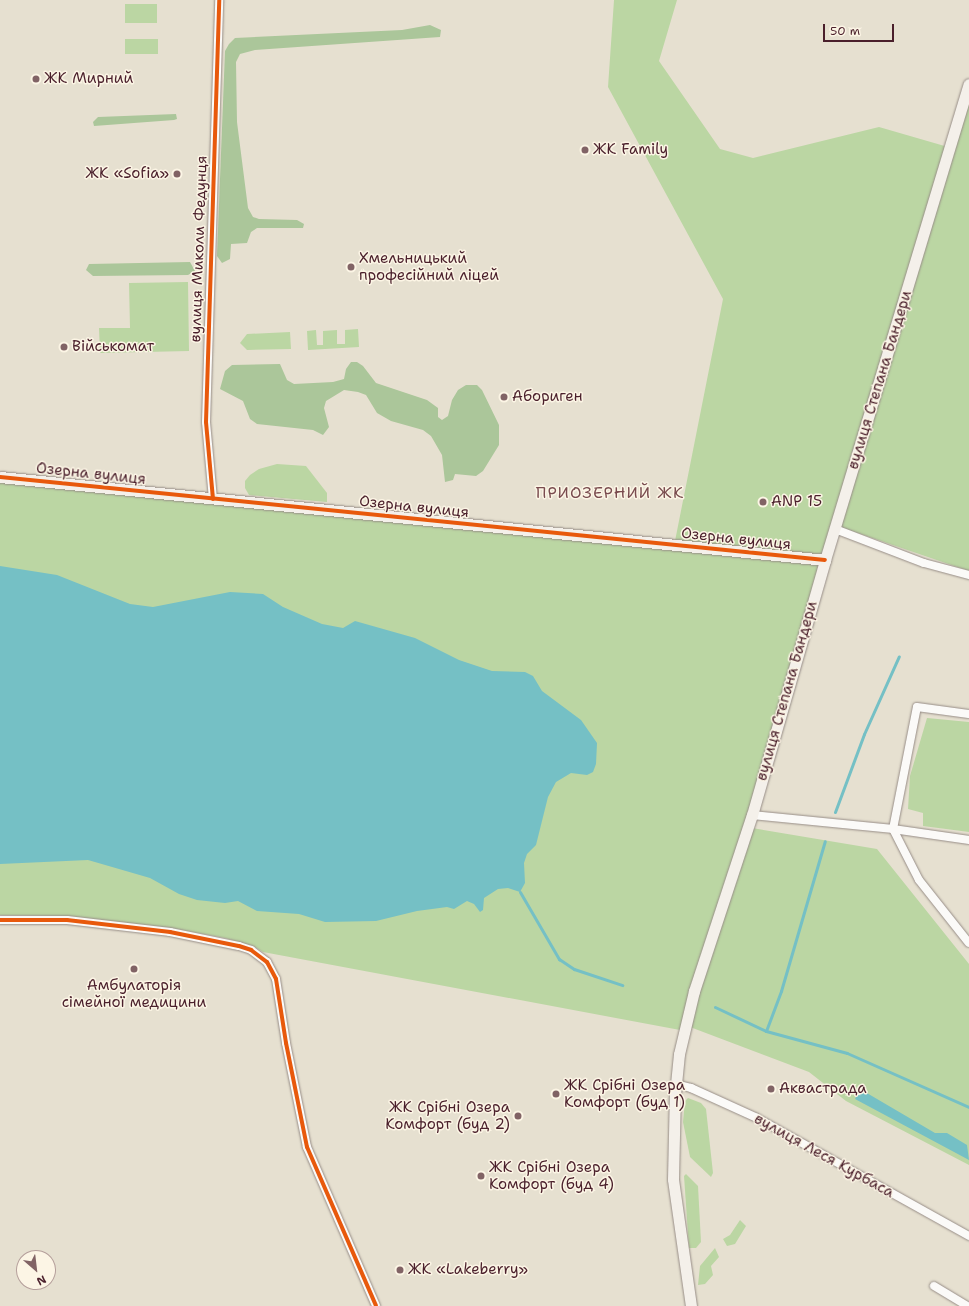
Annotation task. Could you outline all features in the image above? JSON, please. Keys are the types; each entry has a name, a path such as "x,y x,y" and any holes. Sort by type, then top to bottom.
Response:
{"main road":[{"name":"вулиця Степана Бандери","path":"691,1306 673,1179 676,1084 679,1054 694,990 752,815 825,560 969,84"},
{"name":"Озерна вулиця","path":"0,477 825,560"}],"street":[{"name":"вулиця Миколи Федунця","path":"213,499 206,422 219,0"},
{"path":"835,529 924,563 969,575"},
{"path":"969,714 917,707 892,829 919,880 969,943"},
{"path":"752,815 892,829 969,840"},
{"path":"0,920 67,920 170,932 239,946 251,950 267,962 276,979 286,1043 307,1147 376,1306"},
{"name":"вулиця Леся Курбаса","path":"676,1084 691,1088 757,1118 969,1236"},
{"path":"934,1286 967,1306"}],"green space":[{"path":"614,0 677,0 659,61 720,149 753,158 879,127 948,147 822,555 675,541 723,299 608,87"},
{"path":"125,4 157,4 157,23 125,23"},
{"path":"430,25 441,30 440,37 255,50 240,54 236,62 237,122 248,208 253,217 259,219 297,220 304,224 303,228 257,228 251,232 247,243 231,244 230,259 222,263 217,256 225,51 229,44 235,38 402,30"},
{"path":"125,39 158,39 158,54 125,54"},
{"path":"969,100 969,571 840,527"},
{"path":"176,114 177,119 174,120 94,126 93,122 98,117"},
{"path":"190,262 195,271 188,275 93,276 86,270 89,264"},
{"path":"188,282 189,351 100,353 99,328 130,328 129,283"},
{"path":"358,329 359,347 308,350 307,331 316,330 317,345 323,345 323,331 337,330 337,344 345,344 345,330"},
{"path":"290,332 291,349 247,350 240,343 247,334"},
{"path":"351,362 357,362 363,366 376,383 427,400 438,408 438,417 442,420 448,416 452,400 458,390 466,385 477,385 482,390 499,425 499,445 483,471 476,476 455,474 453,480 445,482 442,455 431,436 423,430 391,421 377,413 366,395 358,392 344,390 326,401 324,408 329,427 323,435 313,430 257,424 250,419 243,401 220,389 225,371 232,365 280,364 287,380 294,384 333,382 344,379 346,369"},
{"path":"277,464 306,466 327,493 327,502 249,495 245,488 245,481 250,475 259,469"},
{"path":"0,481 819,564 748,813 680,1030 263,952 253,946 225,938 171,928 68,916 0,915"},
{"path":"927,718 969,722 969,832 923,826 923,813 908,809 910,776"},
{"path":"752,828 877,849 969,964 969,1165 846,1101 809,1072 690,1027 698,992"},
{"path":"688,1098 701,1103 706,1109 713,1173 711,1177 690,1157 683,1122 685,1101"},
{"path":"686,1174 698,1186 701,1242 696,1248 689,1248 684,1176"},
{"path":"740,1220 746,1226 735,1244 727,1246 723,1239 730,1235"},
{"path":"715,1248 719,1257 711,1266 713,1275 705,1284 698,1285 700,1266"}],"water":[{"path":"0,566 57,575 130,604 153,607 230,592 263,594 283,607 322,624 343,628 355,621 415,638 459,660 492,671 525,672 533,676 542,691 581,720 597,743 596,764 593,772 587,775 571,773 556,782 548,797 536,845 527,854 524,863 525,883 520,892 508,888 498,889 484,898 483,910 480,912 474,904 467,901 454,909 447,907 417,911 376,921 325,922 299,914 257,911 238,901 225,903 197,900 179,894 150,878 88,860 0,864"},
{"path":"860,1089 935,1133 947,1133 967,1145 969,1160 855,1099"}],"waterway":[{"path":"835,812 864,734 899,656"},
{"path":"766,1031 781,991 825,841"},
{"path":"520,892 559,959 574,969 622,985"},
{"path":"715,1007 766,1031 847,1053 969,1107"}],"cycle path":[{"path":"213,499 206,422 219,0"},
{"path":"0,477 825,560"},
{"path":"0,920 67,920 170,932 239,946 251,950 267,962 276,979 286,1043 307,1147 376,1306"}],"place":[{"name":"ЖК Мирний","path":"36,79"},
{"name":"ЖК Family","path":"585,150"},
{"name":"ЖК «Sofia»","path":"177,174"},
{"name":"Хмельницький професійний ліцей","path":"351,267"},
{"name":"Військомат","path":"64,347"},
{"name":"Абориген","path":"504,397"},
{"name":"ANP 15","path":"763,502"},
{"name":"Амбулаторія сімейної медицини","path":"134,969"},
{"name":"Аквастрада","path":"771,1089"},
{"name":"ЖК Срібні Озера Комфорт (буд 1)","path":"556,1094"},
{"name":"ЖК Срібні Озера Комфорт (буд 2)","path":"518,1116"},
{"name":"ЖК Срібні Озера Комфорт (буд 4)","path":"481,1176"},
{"name":"ЖК «Lakeberry»","path":"400,1270"}],"district":[{"name":"ПРИОЗЕРНИЙ ЖК","path":"610,493"}]}
